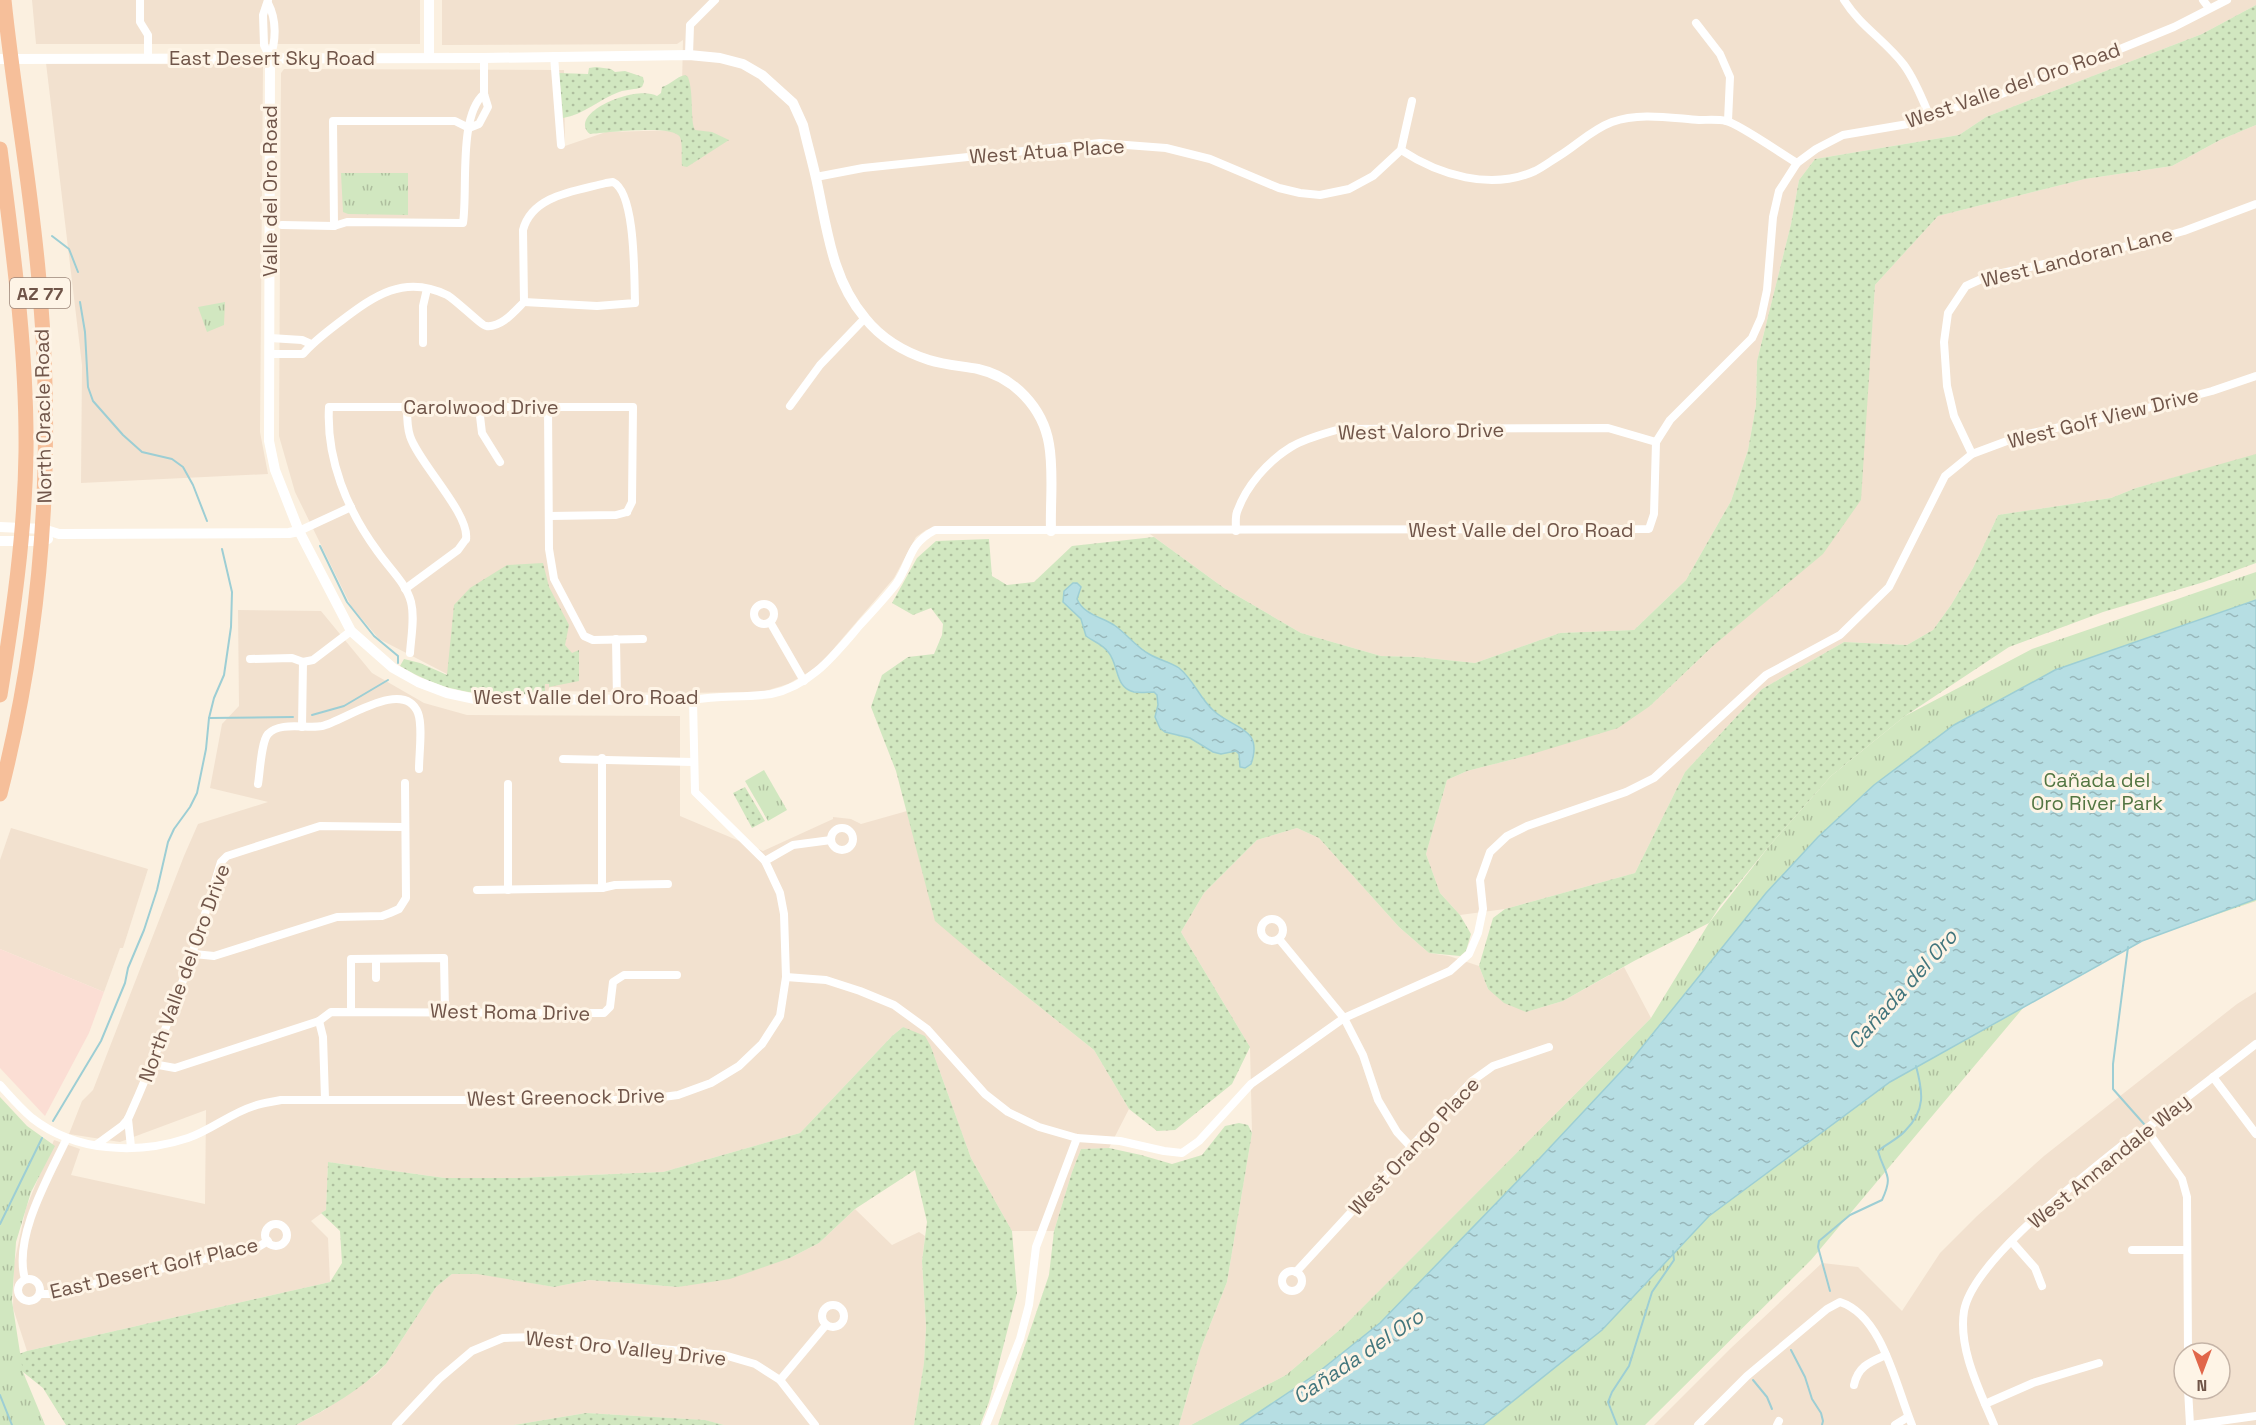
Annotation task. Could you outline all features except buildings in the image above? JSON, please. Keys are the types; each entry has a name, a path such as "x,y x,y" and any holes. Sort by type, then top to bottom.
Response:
{"highway":[{"name":"North Oracle Road","path":"0,794 20,706 31,636 42,535 46,425 40,292 5,58 4,0"},
{"name":"North Oracle Road","path":"0,149 20,307 24,360 26,453 16,590 0,695"}],"street":[{"path":"140,0 140,22 148,35 148,58"},
{"path":"429,0 429,58"},
{"path":"689,55 690,25 715,0"},
{"path":"1844,0 1853,15 1904,64 1917,86 1929,115"},
{"name":"West Valle del Oro Road","path":"270,323 269,441 275,470 299,531 351,631 393,668 418,682 447,693 475,699 693,700 715,696 773,693 804,681 823,668 903,574 912,550 922,537 935,530 1649,530 1654,514 1656,442 1670,420 1752,338 1761,318 1767,290 1773,217 1779,191 1797,163 1816,149 1843,135 1908,124 1929,115 2071,69 2174,27 2206,4 2227,0"},
{"path":"268,2 264,15 264,45 270,58"},
{"path":"1696,23 1720,54 1730,77 1728,121"},
{"name":"East Desert Sky Road","path":"5,58 484,58 689,55 720,58 743,64 779,89 793,103 803,125 838,273 849,296 865,318 884,337 902,349 927,360 988,372 1009,383 1031,404 1044,425 1049,444 1051,531"},
{"path":"549,56 561,145"},
{"name":"Valle del Oro Road","path":"270,58 270,323"},
{"path":"333,226 333,122 455,121 469,128 479,124 488,107 484,94 484,58"},
{"path":"1412,101 1401,150 1418,161 1443,172 1471,178 1503,179 1534,171 1562,155 1584,136 1613,122 1634,117 1728,121 1797,163"},
{"path":"282,225 333,226 347,222 464,223 465,153 469,128"},
{"name":"West Atua Place","path":"816,177 873,167 1109,144 1166,148 1210,159 1279,188 1320,195 1349,189 1373,176 1401,150"},
{"path":"270,354 303,354 311,344 373,297 398,288 427,289 445,294 470,312 481,325 489,327 504,321 524,302 597,306 635,303 630,219 619,185 606,183 587,188 545,201 531,212 525,220 523,230 524,302"},
{"name":"West Landoran Lane","path":"1972,454 1954,416 1949,396 1944,342 1948,313 1966,286 1988,276 2137,244 2184,231 2256,204"},
{"path":"423,343 423,306 427,289"},
{"path":"790,406 820,365 865,318"},
{"path":"270,338 302,340 311,344"},
{"name":"West Golf View Drive","path":"1077,1138 1119,1141 1182,1153 1199,1141 1251,1084 1344,1018 1450,971 1469,954 1478,933 1483,909 1480,880 1490,852 1507,836 1527,826 1626,792 1654,778 1766,675 1840,635 1889,587 1945,476 1972,454 2024,435 2143,409 2212,391 2256,376"},
{"path":"548,406 549,549 555,579 584,639 643,639"},
{"name":"Carolwood Drive","path":"351,507 333,465 328,430 329,407 633,407 632,502 629,514 549,516"},
{"path":"405,589 469,540 464,525 410,437 407,407"},
{"path":"479,408 482,433 500,462"},
{"name":"West Valoro Drive","path":"1236,531 1236,513 1254,483 1270,463 1291,447 1313,436 1340,429 1608,428 1656,442"},
{"path":"0,541 20,535 289,533 299,531 351,507 375,549 405,589 411,603 410,653"},
{"path":"0,527 20,535"},
{"path":"770,622 804,681"},
{"path":"250,659 292,658 303,662 313,660 351,631"},
{"path":"616,639 617,700"},
{"path":"302,727 303,662"},
{"path":"258,784 264,742 268,734 279,728 322,726 378,701 394,699 410,703 418,712 419,769"},
{"name":"West Greenock Drive","path":"0,1085 32,1118 66,1138 96,1145 152,1148 190,1138 252,1106 280,1100 641,1100 678,1095 711,1083 739,1066 762,1044 780,1016 786,976 784,915 780,893 765,861 694,792 693,700"},
{"path":"563,759 602,758 693,762"},
{"path":"602,758 602,888"},
{"path":"194,954 214,956 337,917 382,916 399,909 406,898 405,783"},
{"path":"508,784 508,890"},
{"name":"North Valle del Oro Drive","path":"96,1145 128,1119 153,1064 194,954 221,862 226,856 320,826 404,827"},
{"path":"765,861 793,845 831,840"},
{"path":"477,890 602,888 615,885 668,884"},
{"path":"1279,939 1344,1018 1363,1055 1378,1100 1397,1132 1411,1146"},
{"path":"351,1011 351,958 444,958 445,1011"},
{"path":"376,959 376,978"},
{"name":"West Roma Drive","path":"153,1064 175,1068 319,1021 331,1012 604,1013 610,1007 613,982 620,976 677,975"},
{"path":"786,976 826,980 894,1005 927,1029 986,1094 1008,1112 1039,1127 1077,1138 1036,1247 1029,1305 1020,1339 986,1425"},
{"path":"319,1021 323,1037 325,1099"},
{"name":"West Annandale Way","path":"1995,1425 1969,1359 1964,1337 1964,1310 1973,1288 1985,1269 2044,1209 2131,1138 2146,1129 2256,1044"},
{"name":"West Orango Place","path":"1296,1272 1411,1146 1482,1073 1508,1060 1549,1047"},
{"path":"2213,1077 2256,1134"},
{"path":"128,1119 130,1147"},
{"path":"2146,1129 2182,1179 2187,1197 2188,1341"},
{"name":"East Desert Golf Place","path":"25,1279 22,1270 28,1223 66,1138"},
{"name":"East Desert Golf Place","path":"40,1294 49,1294 234,1252 268,1241"},
{"path":"2012,1242 2035,1268 2042,1286"},
{"path":"2132,1250 2187,1250"},
{"path":"31,1278 38,1282 41,1288 40,1294 33,1300 23,1299 18,1289 25,1279 31,1278"},
{"path":"1698,1425 1747,1376 1827,1309 1842,1302 1874,1329 1886,1355 1910,1421 1895,1425"},
{"path":"780,1380 826,1325"},
{"name":"West Oro Valley Drive","path":"396,1425 439,1379 472,1351 503,1338 537,1337 724,1355 755,1364 780,1380 815,1425"},
{"path":"1854,1384 1860,1368 1886,1355"},
{"path":"1985,1404 2033,1383 2099,1363"},
{"path":"2189,1401 2190,1425 2256,1416"}],"shaded area":[{"path":"32,0 420,0 420,44 36,44"},
{"path":"442,0 2256,0 2256,5 2202,34 1986,117 1959,135 1815,159 1799,180 1791,224 1757,361 1756,405 1748,450 1731,501 1686,580 1634,630 1560,633 1475,663 1381,656 1301,633 1224,588 1139,526 946,526 926,530 916,537 894,578 818,667 788,684 762,692 676,693 488,690 449,675 379,639 351,606 295,492 279,436 281,73 284,69 564,70 565,146 606,132 681,130 683,40 677,44 442,45"},
{"path":"46,63 263,65 260,432 268,474 81,483 82,365"},
{"path":"2256,125 2256,455 2136,488 2111,498 1998,515 1973,568 1933,630 1907,645 1844,642 1762,689 1685,772 1635,873 1505,909 1460,915 1440,893 1426,854 1447,780 1467,771 1522,757 1650,706 1714,645 1870,355 1875,285 1938,216 2085,179 2172,166 2220,140"},
{"path":"238,610 321,611 372,673 424,703 467,715 680,716 680,816 763,851 833,817 851,819 861,824 907,811 917,847 982,961 1094,1050 1129,1109 1109,1148 1081,1149 1054,1231 1012,1231 971,1158 931,1047 903,1027 800,1133 663,1172 516,1178 445,1178 328,1162 326,1210 311,1221 328,1238 330,1282 27,1351 13,1308 14,1264 26,1208 54,1140 80,1149 71,1175 205,1204 206,1110 120,1142 69,1134 82,1101 93,1090 198,824 268,802 210,788 222,724 239,706"},
{"path":"11,828 148,869 123,948 120,948 104,992 0,949 0,860"},
{"path":"1297,828 1319,838 1399,927 1429,953 1449,956 1479,966 1488,989 1526,1012 1563,1001 1624,967 1651,1018 1343,1327 1286,1375 1191,1425 1179,1425 1201,1348 1227,1282 1252,1133 1250,1047 1181,932 1204,893 1257,840"},
{"path":"0,949 104,992 89,1033 45,1116 0,1068"},
{"path":"2256,992 2256,1425 1654,1425 1731,1348 1822,1263 1858,1267 1902,1311 1940,1253 1977,1216 2044,1156 2237,1004"},
{"path":"855,1209 892,1245 919,1232 925,1236 922,1261 926,1327 924,1364 914,1425 724,1425 704,1420 586,1413 514,1425 296,1425 323,1411 377,1374 386,1364 436,1287 452,1274 477,1273 554,1287 589,1280 678,1287 790,1258 819,1243"}],"green space":[{"path":"2256,5 2256,125 2220,140 2172,166 2085,179 1938,216 1875,285 1861,500 1823,554 1714,645 1650,706 1618,728 1467,771 1447,780 1426,854 1440,893 1460,915 1471,934 1466,951 1460,956 1429,953 1399,927 1319,838 1297,828 1257,840 1204,893 1181,932 1250,1047 1232,1084 1175,1130 1157,1131 1129,1109 1094,1050 935,921 896,771 871,707 882,675 908,657 934,654 942,635 943,624 931,608 913,615 892,603 917,558 936,541 989,539 992,576 1007,585 1034,582 1072,546 1154,537 1224,588 1301,633 1381,656 1475,663 1560,633 1634,630 1686,580 1731,501 1748,450 1756,405 1757,361 1791,224 1799,180 1815,159 1959,135 1986,117 2202,34"},
{"path":"589,68 611,69 615,72 625,71 643,77 644,82 642,87 619,92 578,114 563,118 559,73 588,74"},
{"path":"685,75 690,84 695,130 712,132 729,140 687,167 682,166 681,140 675,133 652,130 590,134 585,126 595,110 607,103 635,94 647,93 657,96 661,93 662,87"},
{"path":"341,173 408,173 408,215 343,212"},
{"path":"225,302 224,325 207,332 198,307"},
{"path":"2256,454 2256,563 2204,582 2103,612 2009,647 1905,716 1831,776 1770,845 1720,906 1709,923 1634,961 1563,1001 1526,1012 1504,1003 1488,989 1479,966 1493,918 1505,909 1635,873 1685,772 1762,689 1844,642 1907,645 1933,630 1973,568 1998,515 2111,498 2136,488"},
{"path":"543,563 549,587 569,625 565,645 572,653 579,650 579,681 549,687 549,684 545,684 545,695 487,694 436,684 400,666 404,659 420,663 447,675 454,605 470,588 507,565"},
{"name":"Cañada del Oro River Park","path":"2256,572 2256,901 2093,957 2045,982 1811,1260 1645,1425 1191,1425 1286,1375 1343,1327 1651,1018 1709,923 1770,845 1831,776 1905,716 2032,649"},
{"path":"764,770 787,810 768,821 745,781"},
{"path":"745,787 765,821 752,828 733,793"},
{"path":"903,1027 925,1036 931,1047 971,1158 1012,1231 1017,1293 989,1402 980,1425 914,1425 924,1363 926,1327 922,1261 927,1222 915,1170 855,1209 819,1243 790,1258 730,1279 678,1287 589,1280 554,1287 477,1274 452,1274 436,1287 386,1364 355,1391 296,1425 66,1425 43,1388 18,1365 19,1354 27,1351 330,1282 342,1263 340,1231 321,1213 326,1210 328,1162 445,1178 516,1178 663,1172 800,1133"},
{"path":"0,1097 27,1126 55,1146 31,1192 16,1242 12,1301 23,1372 45,1425 0,1425"},
{"path":"1239,1123 1248,1125 1252,1133 1227,1282 1201,1348 1179,1425 998,1425 1049,1275 1054,1231 1081,1149 1109,1148 1172,1164 1202,1155 1225,1126"},
{"path":"586,1413 705,1420 724,1425 514,1425"}],"water":[{"path":"1073,583 1081,587 1077,599 1083,608 1114,625 1144,651 1179,668 1214,711 1250,736 1254,752 1251,764 1245,768 1240,767 1239,754 1236,751 1221,754 1213,752 1190,738 1165,732 1160,728 1155,717 1158,705 1157,695 1154,692 1134,692 1123,686 1107,650 1086,636 1081,619 1063,602 1064,591"},
{"name":"Cañada del Oro River Park","path":"2256,600 2256,899 2142,941 1890,1082 1709,1216 1602,1330 1483,1425 1240,1425 1316,1374 1380,1323 1630,1062 1766,893 1818,837 1874,785 1954,725 2055,670"}],"waterway":[{"path":"52,236 69,249 78,272"},
{"path":"80,302 85,332 88,387 93,401 123,435 142,452 172,459 183,467 193,485 207,521"},
{"path":"320,546 347,602 374,636 398,656 398,663"},
{"path":"53,1121 101,1041 144,930 157,890 168,842 197,793 206,749 209,718 214,698 224,675 231,627 232,592 222,549"},
{"path":"312,715 344,706 388,680"},
{"path":"209,718 293,717"},
{"path":"2128,947 2113,1064 2113,1089 2144,1124"},
{"path":"1830,1291 1818,1247 1819,1241 1850,1215 1882,1200 1888,1180 1878,1151 1902,1134 1917,1116 1921,1092 1916,1066"},
{"path":"0,1224 42,1138"},
{"path":"1617,1425 1608,1402 1629,1366 1652,1292 1674,1260 1673,1251"},
{"path":"1791,1350 1805,1377 1812,1399 1821,1413 1822,1425"},
{"path":"1753,1380 1767,1397 1772,1409"},
{"path":"0,1395 12,1425"}],"water label":[{"name":"Cañada del Oro","path":"1902,989"},
{"name":"Cañada del Oro","path":"1358,1356"}]}
